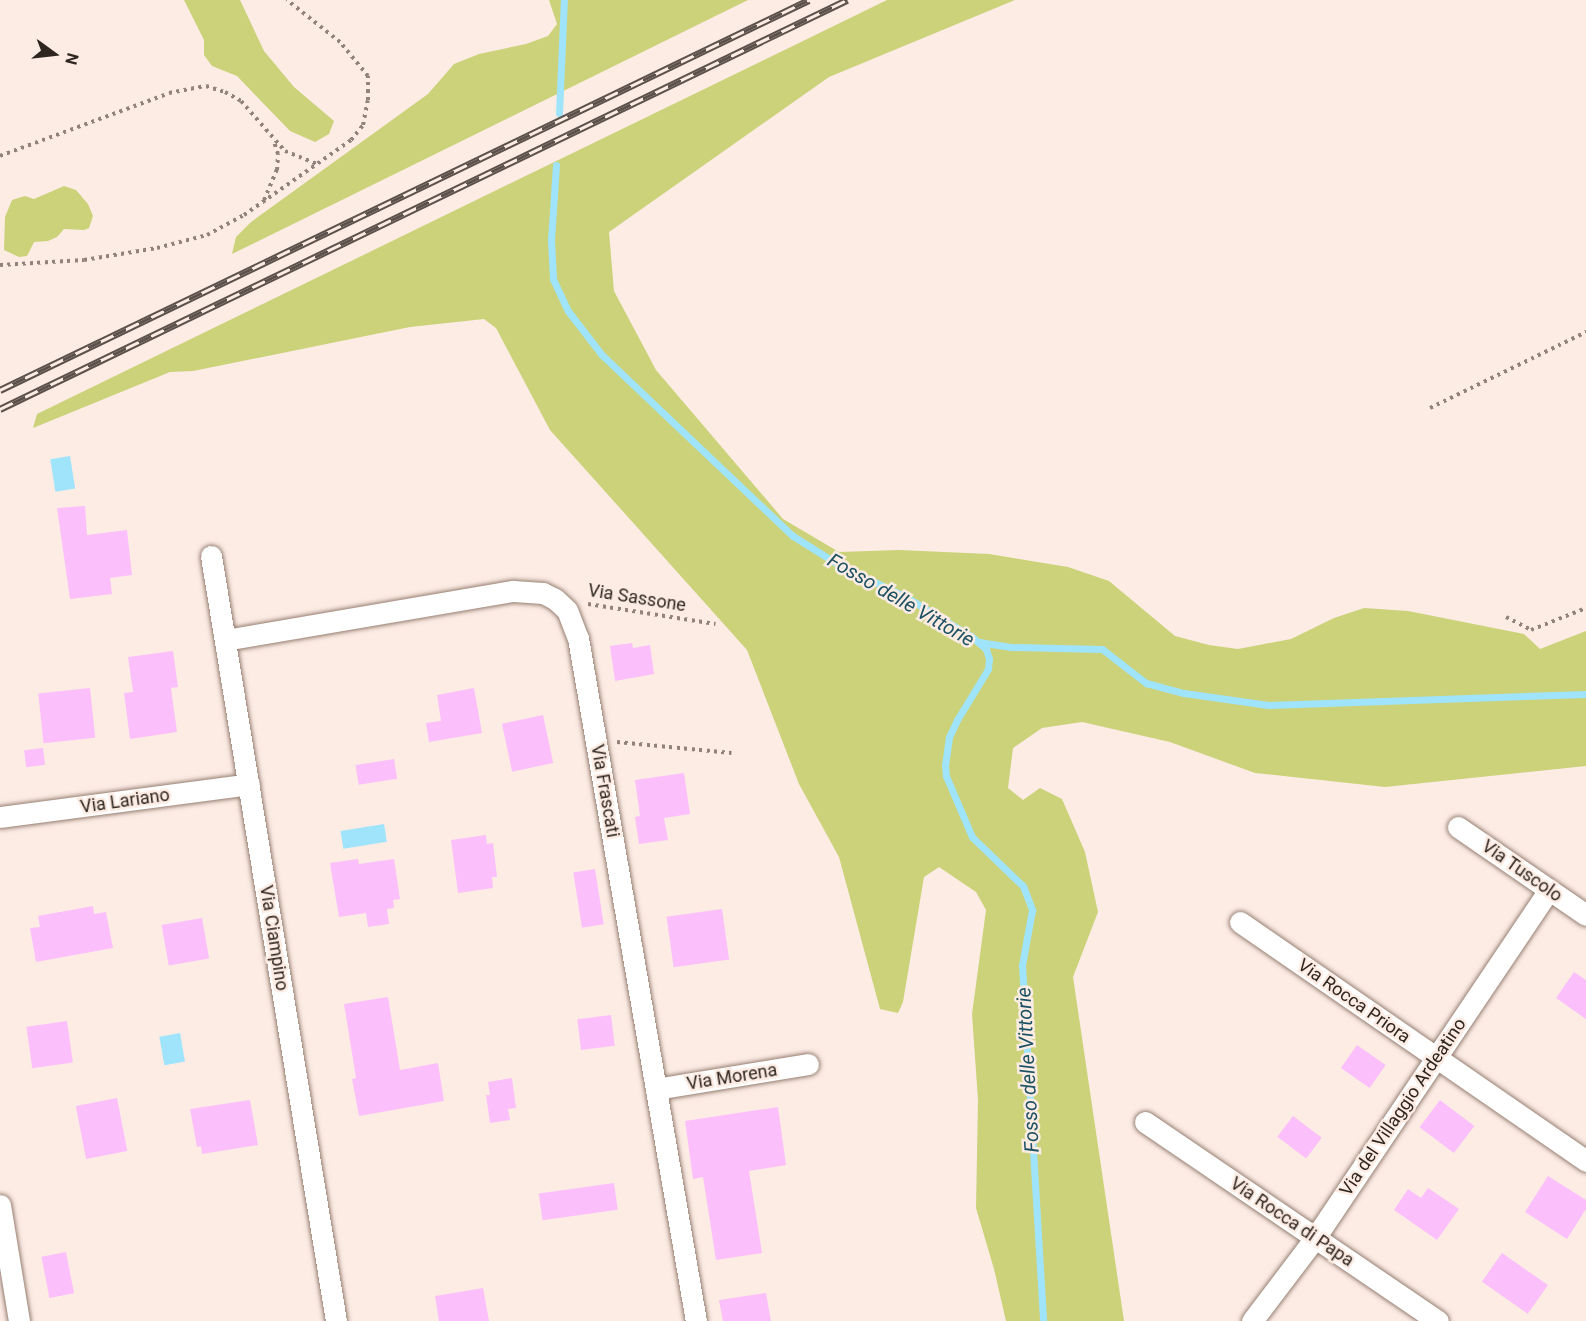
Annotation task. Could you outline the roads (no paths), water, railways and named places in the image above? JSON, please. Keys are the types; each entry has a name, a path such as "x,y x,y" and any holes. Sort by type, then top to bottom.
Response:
{"street":[{"name":"Via Ciampino","path":"211,556 336,1321"},
{"name":"Via Frascati","path":"225,640 513,591 528,590 555,599 567,610 578,638 696,1321"},
{"name":"Via Lariano","path":"0,817 249,784"},
{"name":"Via Tuscolo","path":"1458,827 1586,915"},
{"name":"Via del Villaggio Ardeatino","path":"1252,1321 1315,1238 1549,890"},
{"name":"Via Rocca Priora","path":"1240,922 1586,1161"},
{"name":"Via Morena","path":"656,1089 808,1064"},
{"name":"Via Rocca di Papa","path":"1145,1122 1438,1321"},
{"path":"0,1204 19,1321"}],"water":[{"path":"70,456 75,489 55,492 50,459"},
{"path":"384,824 387,842 343,849 341,831"},
{"path":"180,1033 185,1062 164,1065 159,1037"}],"waterway":[{"name":"Fosso delle Vittorie","path":"559,113 564,0"},
{"name":"Fosso delle Vittorie","path":"556,165 551,240 553,279 568,311 602,355 793,536 839,565 906,597 971,636 986,649 989,659 988,669 949,737 945,765 946,776 972,837 1023,886 1032,910 1022,965 1043,1321"},
{"path":"979,642 1011,647 1102,649 1146,683 1184,693 1268,705 1586,694"}],"railway":[{"path":"0,390 809,0"},
{"path":"0,409 847,0"}]}
